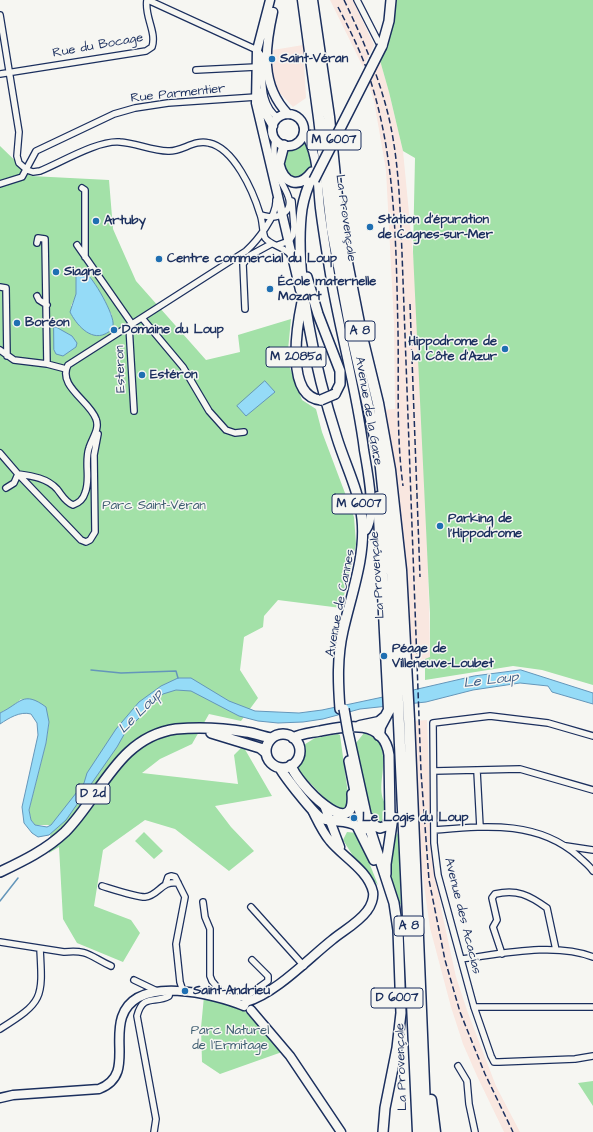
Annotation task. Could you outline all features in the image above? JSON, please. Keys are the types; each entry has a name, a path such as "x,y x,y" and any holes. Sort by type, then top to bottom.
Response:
{"highway":[{"name":"La Provençale","path":"303,0 332,229 352,336 369,405 380,459 387,514 401,662 426,1132"},
{"name":"La Provençale","path":"312,0 329,117 340,227 361,334 378,403 390,470 401,570 401,662"},
{"path":"369,405 378,498 387,672 388,712 380,727 379,735"},
{"path":"360,726 379,722 388,712"},
{"name":"La Provençale","path":"404,720 418,1132"},
{"path":"422,1045 435,1132"}],"main road":[{"name":"M 2085a","path":"270,0 257,50 255,82 258,118 275,181 302,302 297,350 298,376 306,393 321,400 335,394 340,384 340,371 318,314 307,277"},
{"path":"255,82 266,114 273,126 275,139 284,145 298,143 304,132 300,120 295,116 288,114 274,97 268,72 267,39 275,0"},
{"name":"Avenue de Cannes","path":"340,686 343,650 364,565 366,530 361,496 334,415 311,312 305,237 306,206 315,172 381,46 389,0"},
{"name":"Avenue de Cannes","path":"376,865 360,816 351,777 340,686 340,649 362,546 362,519 360,508 330,415 309,326 303,277 301,228 303,203 315,172 381,46"},
{"path":"273,126 278,118 288,114"},
{"name":"Avenue de la Gare","path":"304,132 310,140 314,152 332,281 361,425 370,510 370,526 366,530"},
{"path":"284,145 279,160 280,167 287,179 294,183 304,181 315,172"},
{"path":"302,302 309,326"},
{"path":"293,738 301,734 342,727 360,726 372,730 379,735 384,741 388,751 390,818 386,826 382,828 375,826 371,822 366,811"},
{"name":"D 2d","path":"0,872 42,850 64,833 80,814 105,777 129,751 141,742 162,732 190,729 239,731 272,738"},
{"name":"D 2d","path":"190,729 228,737 260,748 266,753"},
{"path":"299,747 308,737 316,732"},
{"name":"Avenue de Cannes","path":"346,732 376,849 396,912 402,992 400,1032 385,1108 383,1132"},
{"path":"280,768 291,765 299,756 299,747 293,738 284,734 272,738 268,743 266,753 270,762 280,768 311,808 320,817 329,820 342,818"},
{"path":"291,765 295,776 324,805 361,830 376,865"},
{"path":"333,832 350,809 352,803 351,777"},
{"path":"390,793 393,801 393,826 386,870 390,891"},
{"path":"324,805 333,832 343,853"},
{"path":"251,1004 304,966 333,940 361,918 371,904 374,894 371,886 343,853 334,846 323,831 311,808"},
{"path":"323,831 325,824 329,820"},
{"path":"323,831 333,832"},
{"name":"D 6007","path":"376,865 391,916 397,994 395,1030 379,1107 378,1132"},
{"path":"0,1098 98,1089 108,1085 114,1079 118,1070 119,1030 122,1015 128,1007 138,999 157,991 184,991 226,997 251,1004 290,1056 341,1132"}],"street":[{"path":"147,0 257,50 261,55 262,86 267,105 272,113 278,118"},
{"name":"Rue du Bocage","path":"0,74 146,51 152,47 154,41 146,13 147,0"},
{"path":"357,0 381,46"},
{"path":"0,15 19,132 17,156 20,163 27,170 34,172 95,147 114,142 130,143 168,151 194,143 209,143 226,152 238,166 261,215 263,231 266,239 271,244"},
{"path":"196,70 256,66"},
{"name":"Rue Parmentier","path":"27,170 36,151 95,122 121,112 168,103 256,97"},
{"path":"261,215 271,218 288,210 290,205 276,167 274,146 275,139"},
{"path":"245,309 243,264 249,256 271,244 278,245 289,242 294,232 294,215 291,197 282,178 280,167"},
{"path":"0,184 22,177 27,170"},
{"path":"254,244 271,218 276,204 275,181"},
{"path":"82,188 86,190 85,257"},
{"path":"37,243 39,237 45,239 47,364"},
{"path":"0,453 81,540 86,542 90,540 95,532 94,455 98,434 97,421 93,412 68,383 66,369 72,361 226,265 254,244 266,239"},
{"path":"77,245 131,325"},
{"path":"278,245 292,257"},
{"path":"0,287 6,288 7,356"},
{"path":"38,296 39,300 47,305"},
{"path":"142,318 183,367 209,411 226,430 235,433 244,432"},
{"name":"Esteron","path":"131,325 134,411"},
{"path":"0,350 14,360 47,364 66,369"},
{"path":"18,474 35,476 52,485 68,503 72,505 78,504 86,492 88,453 97,427"},
{"path":"6,488 14,483 18,474"},
{"name":"Avenue des Acacias","path":"593,736 548,723 490,716 433,722 434,843 438,875 462,959 474,1008 494,1062 575,1059 593,1056"},
{"path":"434,771 520,769 593,790"},
{"path":"477,771 480,827"},
{"path":"435,830 503,826 523,829 544,835 566,846 593,871"},
{"path":"566,846 593,850"},
{"path":"102,886 146,897 155,893 166,883 178,883 185,897 176,944 180,982 184,991"},
{"path":"502,954 493,927 497,920 492,898 495,894 509,891 524,894 547,908 556,950"},
{"path":"202,902 205,917 210,929 210,976 212,981 226,997 244,998 268,981 268,976 252,960"},
{"path":"252,907 304,966"},
{"path":"0,942 40,949 89,953 110,966"},
{"path":"0,1029 30,1009 36,1001 41,989 40,949"},
{"path":"462,959 556,950 580,952 593,958"},
{"path":"134,980 157,991"},
{"path":"154,1132 156,1119 137,1016 139,1007 146,1001 154,998 165,998 169,996 170,991"},
{"path":"474,1008 593,1007"},
{"path":"458,1066 467,1081 469,1104 475,1132"}],"shaded area":[{"path":"330,0 353,0 374,45 363,67"},
{"path":"303,45 306,98 293,107 276,89 273,74 273,50"},
{"path":"379,57 403,151 415,275 428,560 430,658 411,663 406,566 393,452 384,410 395,409 394,324 386,170 374,101 367,79"},
{"path":"427,720 431,831 441,908 456,977 496,1086 520,1132 504,1132 477,1076 463,1044 451,1007 430,928 419,850 413,721"}],"green space":[{"name":"Hippodrome de la Côte d'Azur","path":"395,0 593,0 593,685 542,670 513,666 425,680 425,659 430,657 430,613 413,252 415,158 403,151 379,57"},
{"path":"305,139 314,161 305,173 300,177 292,179 283,167 284,160 288,152 301,144"},
{"name":"Parc Saint-Véran","path":"0,146 31,176 109,180 113,229 136,281 206,360 240,352 238,335 291,319 287,360 302,400 316,409 322,432 354,517 356,544 341,608 278,600 264,616 263,627 244,637 240,670 258,698 241,721 209,714 192,744 160,759 142,773 238,784 234,755 243,746 272,796 215,806 231,827 254,851 229,871 175,829 145,820 103,850 94,906 131,920 140,933 123,962 77,943 63,919 59,847 49,853 51,825 35,825 31,820 29,810 46,743 49,722 21,699 11,708 0,713","holes":["87,273 112,315 71,306"]},
{"path":"364,733 379,740 382,749 382,792 385,803 388,807 388,819 383,823 377,823 372,820 362,776 356,743"},
{"path":"338,734 340,735 349,801 347,806 342,809 331,805 295,767 301,755 302,746 315,738"},
{"path":"144,832 163,851 154,859 135,841"},
{"path":"347,832 357,833 378,885 358,864 343,840"},
{"path":"397,833 399,836 401,905 396,897 391,879 392,851"},
{"name":"Parc Naturel de l'Ermitage","path":"204,996 241,1007 282,1052 220,1074 202,1062 201,1028"},
{"path":"593,1081 593,1106 578,1083"}],"water":[{"path":"84,271 98,289 113,320 113,327 110,331 99,336 84,330 70,312 76,294 76,274"},
{"path":"54,327 72,336 77,343 76,347 63,356 56,354 54,350"},
{"path":"265,381 275,392 246,416 237,406"},
{"name":"Le Loup","path":"521,670 593,693 593,704 552,692 548,686 520,683 473,690 426,702 360,709 323,719 303,722 278,723 258,721 239,716 191,691 176,690 163,694 126,731 117,747 66,820 49,835 38,837 32,833 24,823 22,807 38,735 37,723 31,714 23,713 7,719 0,724 0,713 22,700 32,699 46,707 49,722 46,743 29,810 31,820 35,825 47,827 51,825 84,783 87,773 116,729 139,702 161,686 178,678 191,678 229,701 255,711 299,713 322,710 474,676"}],"waterway":[{"path":"91,670 121,673 176,671 178,678"},
{"path":"0,901 18,878"}],"railway":[{"path":"344,0 363,42 379,85 392,131 397,166 400,201 421,772 429,880 445,960 460,1012 485,1074 513,1132"},
{"path":"338,7 360,51 370,79 379,109 390,172 395,235 399,447 403,486"},
{"path":"410,304 420,577"}],"place":[{"name":"Saint-Véran","path":"272,59"},
{"name":"Artuby","path":"96,221"},
{"name":"Station d’épuration de Cagnes-sur-Mer","path":"370,227"},
{"name":"Centre commercial du Loup","path":"159,259"},
{"name":"Siagne","path":"56,272"},
{"name":"École maternelle Mozart","path":"270,289"},
{"name":"Boréon","path":"17,323"},
{"name":"Domaine du Loup","path":"114,330"},
{"name":"Hippodrome de la Côte d'Azur","path":"505,349"},
{"name":"Estéron","path":"142,375"},
{"name":"Parking de l'Hippodrome","path":"440,526"},
{"name":"Péage de Villeneuve-Loubet","path":"384,656"},
{"name":"Le Logis du Loup","path":"354,818"},
{"name":"Saint-Andrieu","path":"185,991"}]}
